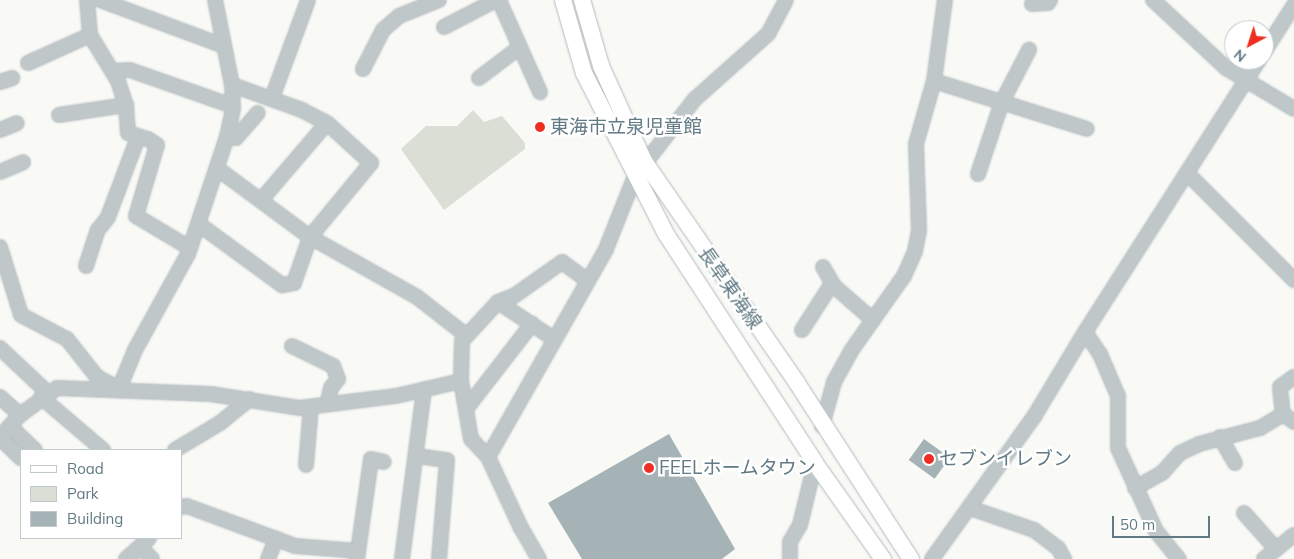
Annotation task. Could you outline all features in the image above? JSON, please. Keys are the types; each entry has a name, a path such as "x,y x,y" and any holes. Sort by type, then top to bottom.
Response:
{"main road":[{"name":"長草東海線","path":"564,0 584,73 634,176 666,234 815,463 883,559"},
{"name":"長草東海線","path":"582,0 601,66 644,161 797,384 822,426 911,559"}],"street":[{"path":"88,0 90,35 114,71 126,105 128,133 154,141 157,145 136,216 190,248"},
{"path":"100,0 224,46"},
{"path":"119,389 135,350 190,248 200,225 227,137 233,106 232,85 215,0"},
{"path":"272,98 308,0"},
{"path":"363,69 383,30 399,16 439,0"},
{"path":"444,27 498,0 540,92"},
{"path":"488,457 606,249 634,176 695,99 768,34 786,0"},
{"path":"822,426 834,382 873,320 904,276 915,251 919,230 916,144 934,81 945,0"},
{"path":"1032,4 1048,3 1050,0"},
{"path":"1153,0 1212,57 1294,109"},
{"path":"1274,38 1292,12"},
{"path":"28,62 90,35"},
{"path":"479,78 520,47"},
{"path":"978,174 1002,102 1029,50"},
{"path":"114,71 130,70 233,106"},
{"path":"932,559 1036,415 1085,332 1253,70"},
{"path":"934,81 1087,128"},
{"path":"200,225 282,285 294,283 310,237 371,163 327,123 272,98 232,85"},
{"path":"59,115 126,105"},
{"path":"227,137 236,138 258,113"},
{"path":"0,130 17,123"},
{"path":"262,199 327,123"},
{"path":"86,266 98,230 108,217 138,136"},
{"path":"0,172 23,162"},
{"path":"218,169 262,199 310,237 417,298 467,336"},
{"path":"1188,174 1294,280"},
{"path":"0,247 21,315 67,339 97,377 119,389"},
{"path":"539,559 521,528 488,457 471,439 461,381 460,358 462,341 498,302 514,296 562,262 588,281"},
{"path":"823,267 834,286 873,320"},
{"path":"802,330 829,288 834,286"},
{"path":"498,302 554,339"},
{"path":"466,409 532,324"},
{"path":"1085,332 1100,354 1118,396 1118,448 1156,531 1179,559"},
{"path":"292,346 333,366 338,380 331,388 328,406"},
{"path":"0,348 45,395 102,449"},
{"path":"1135,488 1162,473 1180,453 1220,437 1289,419 1280,387 1294,376"},
{"path":"20,457 0,437 20,416 45,395 57,388 119,389 250,399 299,408 328,406 461,381"},
{"path":"402,559 417,456 424,389"},
{"path":"0,397 20,416"},
{"path":"177,449 220,424 250,399"},
{"path":"306,465 311,407"},
{"path":"10,426 34,449"},
{"path":"1220,437 1235,463"},
{"path":"417,456 447,460 439,559"},
{"path":"182,507 187,506 295,546 358,555 371,459 384,462"},
{"path":"790,559 790,542 800,525 815,463"},
{"path":"970,508 1034,530 1058,548 1064,559"},
{"path":"1244,513 1276,549"},
{"path":"1264,559 1294,535"},
{"path":"268,559 276,538"},
{"path":"126,559 144,542 152,559"}],"green space":[{"path":"473,110 484,122 502,116 525,143 525,149 444,210 401,149 426,126 457,126"}],"building":[{"name":"FEELホームタウン","path":"669,434 735,549 722,559 582,559 548,503"},
{"name":"セブンイレブン","path":"924,439 950,458 935,479 909,460"}],"place":[{"name":"東海市立泉児童館","path":"540,127"},
{"name":"セブンイレブン","path":"929,459"},
{"name":"FEELホームタウン","path":"649,468"}]}
